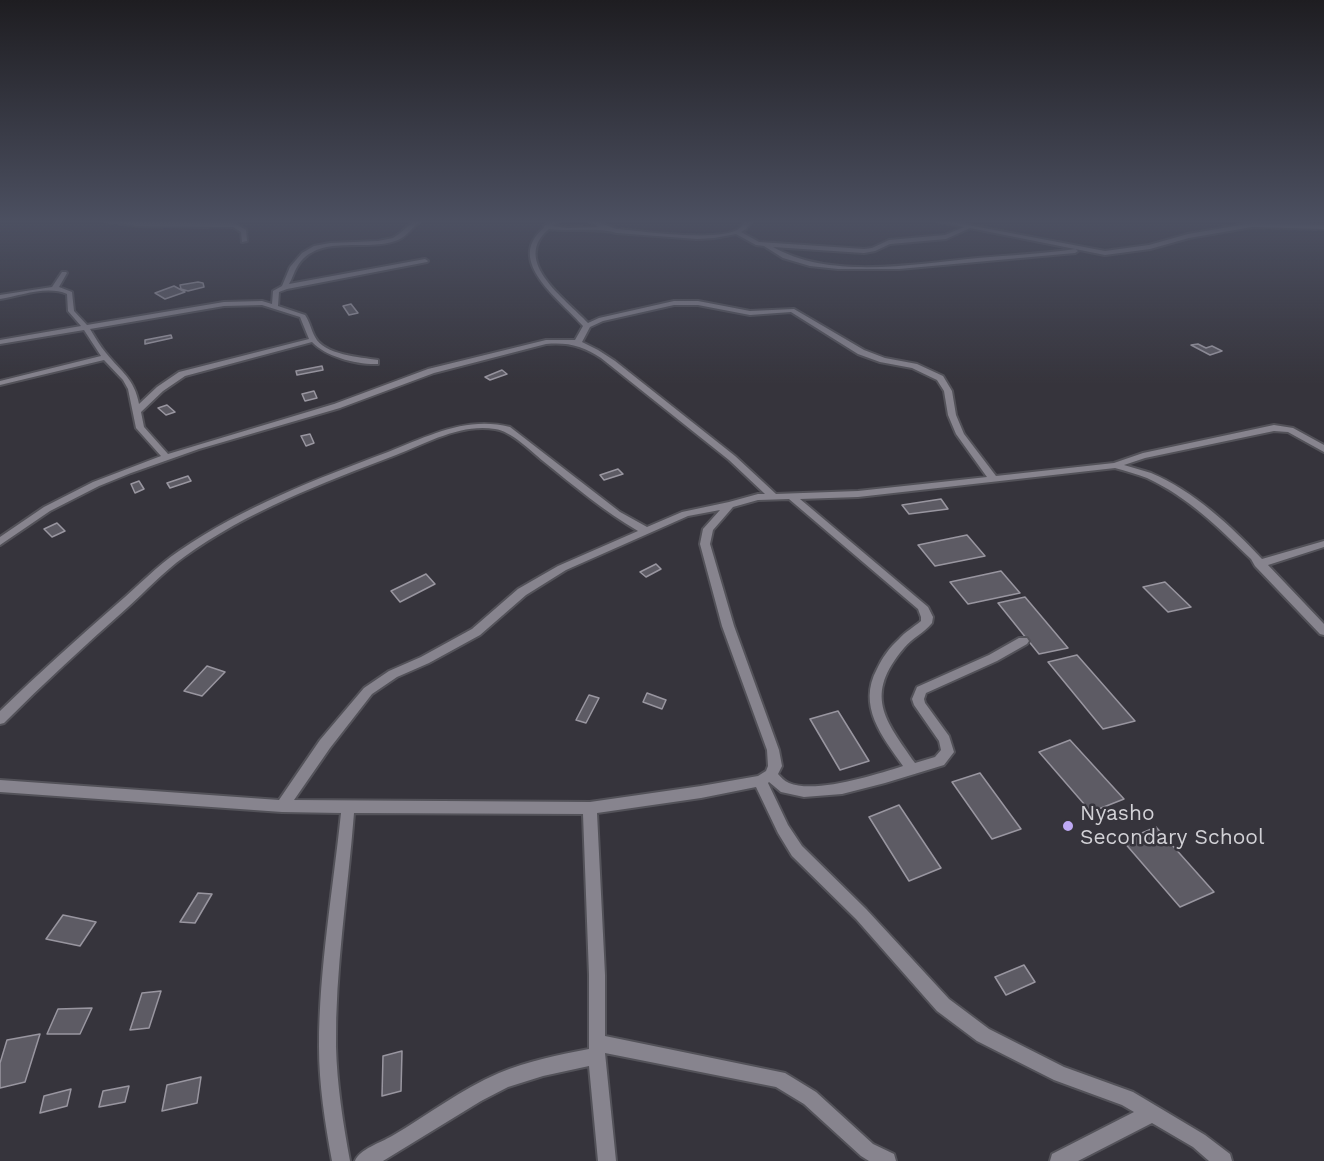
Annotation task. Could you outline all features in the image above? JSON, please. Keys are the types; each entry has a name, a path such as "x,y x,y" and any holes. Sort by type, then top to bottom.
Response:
{"street":[{"path":"57,288 55,288 63,275"},
{"path":"285,287 290,275"},
{"path":"275,305 276,291 285,287 349,275"},
{"path":"541,275 587,326"},
{"path":"0,297 57,288 70,293 71,311 87,329 105,357 126,379 136,401 140,428 167,458"},
{"path":"578,342 587,326 611,316 683,302 750,313 785,309 798,312 861,352 875,358 914,366 940,378 948,391 952,415 960,434 993,478"},
{"path":"0,342 224,304 262,303 275,305 303,316 312,340 334,353 375,362"},
{"path":"136,412 160,389 182,374 312,340"},
{"path":"0,542 47,509 117,475 337,406 431,371 546,342 565,340 593,348 668,405 732,458 773,496"},
{"path":"0,383 105,357"},
{"path":"0,719 99,625 179,556 205,538 302,490 410,447 469,427 495,425 507,429 602,503 646,531"},
{"path":"282,806 325,744 368,691 393,674 425,660 476,632 522,592 562,568 685,514 730,506 758,497 858,494 1116,465 1143,456 1274,428 1290,430 1324,449"},
{"path":"1116,465 1136,469 1179,490 1215,519 1324,631"},
{"path":"792,497 923,607 927,617 926,623 902,642 879,675 873,689 880,722 911,768"},
{"path":"730,506 708,529 705,544 728,626 773,750 775,766 765,778"},
{"path":"1259,564 1324,544"},
{"path":"0,786 282,806 348,808 590,808 701,792 765,778 791,790 838,789 939,761 948,752 945,740 920,705 921,690 993,658 1023,641"},
{"path":"765,778 783,829 797,851 861,914 943,1005 983,1035 1060,1074 1127,1098 1199,1141 1223,1161"},
{"path":"341,1161 331,1086 328,1030 336,912 348,808"},
{"path":"590,808 597,975 597,1050 606,1161"},
{"path":"364,1161 392,1148 492,1085 597,1050 779,1079 810,1098 867,1150 887,1161"},
{"path":"1059,1161 1152,1113"}],"building":[{"path":"203,283 204,287 188,291 181,289 180,285"},
{"path":"174,286 185,292 165,299 155,293"},
{"path":"351,304 358,313 349,315 343,306"},
{"path":"171,335 172,338 145,344 145,340"},
{"path":"1198,344 1206,348 1212,346 1222,351 1210,355 1191,345"},
{"path":"322,366 323,370 297,375 296,371"},
{"path":"502,370 507,374 490,380 485,377"},
{"path":"314,391 317,398 305,401 302,394"},
{"path":"167,405 175,412 166,415 158,408"},
{"path":"310,434 314,443 306,446 301,436"},
{"path":"618,469 623,474 604,480 600,475"},
{"path":"188,476 191,481 170,488 167,483"},
{"path":"139,481 144,489 135,493 131,484"},
{"path":"941,499 948,509 909,514 902,505"},
{"path":"57,523 65,531 52,537 44,529"},
{"path":"967,535 985,556 935,566 918,545"},
{"path":"656,564 661,569 646,577 640,572"},
{"path":"1001,571 1020,593 968,604 950,582"},
{"path":"426,574 435,584 400,602 391,591"},
{"path":"1165,582 1191,607 1168,612 1143,587"},
{"path":"1025,597 1068,648 1039,654 998,603"},
{"path":"1077,655 1135,721 1103,729 1048,662"},
{"path":"207,666 225,672 202,696 184,691"},
{"path":"647,693 666,700 662,709 643,702"},
{"path":"589,695 599,698 586,723 576,720"},
{"path":"838,711 869,761 840,770 810,719"},
{"path":"1070,740 1124,799 1091,812 1039,752"},
{"path":"980,773 1021,829 992,839 952,782"},
{"path":"899,805 941,868 909,881 869,817"},
{"path":"1156,827 1214,892 1180,907 1123,841"},
{"path":"198,893 212,894 195,923 180,922"},
{"path":"63,915 96,922 80,946 46,939"},
{"path":"1024,965 1035,982 1006,995 995,977"},
{"path":"161,991 149,1028 130,1030 142,993"},
{"path":"92,1008 80,1034 47,1034 58,1009"},
{"path":"40,1034 25,1082 0,1088 0,1063 7,1040"},
{"path":"402,1051 401,1091 382,1096 383,1056"},
{"path":"201,1077 197,1103 162,1111 167,1085"},
{"path":"129,1086 125,1102 99,1107 103,1091"},
{"path":"71,1089 67,1106 40,1113 44,1096"}],"place":[{"name":"Nyasho Secondary School","path":"1068,826"}]}
